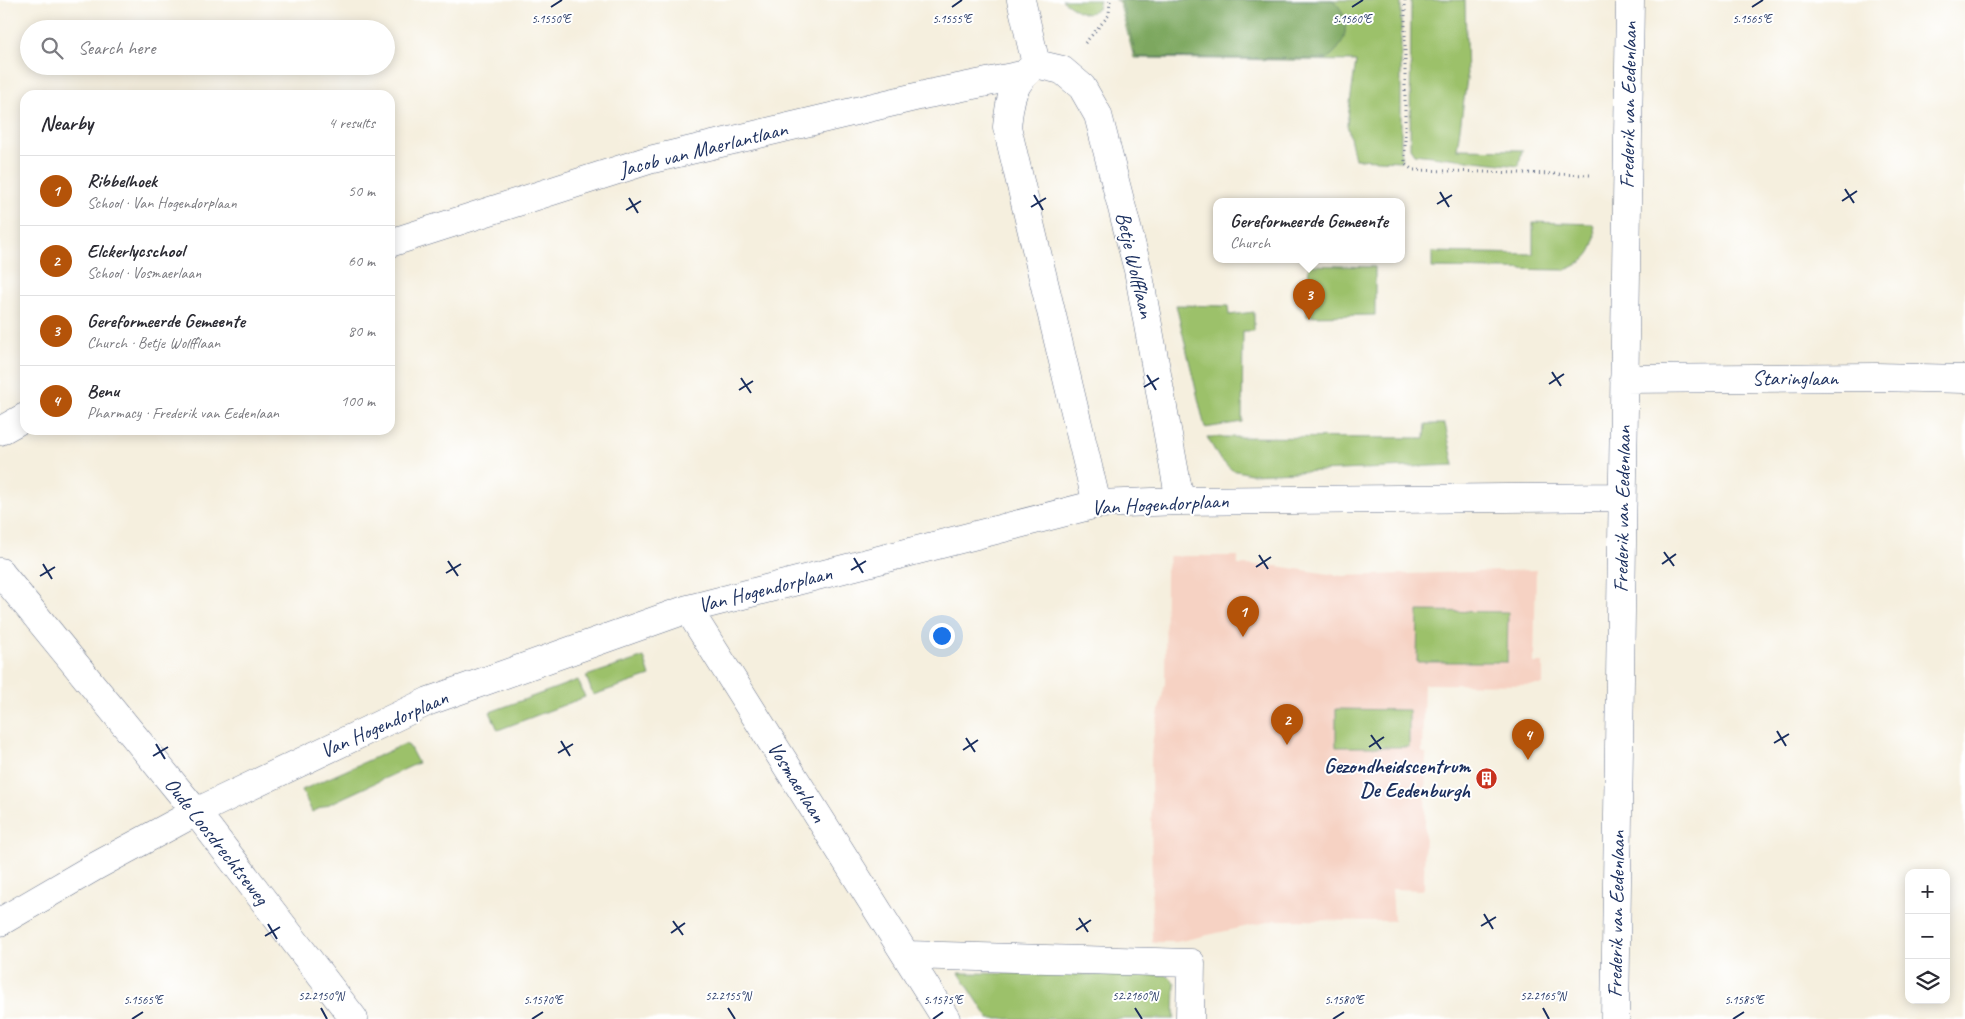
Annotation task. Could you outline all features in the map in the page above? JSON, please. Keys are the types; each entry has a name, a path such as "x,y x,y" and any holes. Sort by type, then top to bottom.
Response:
{"street":[{"path":"1021,0 1040,70 1010,100 1007,127 1097,504"},
{"name":"Frederik van Eedenlaan","path":"1615,1019 1630,0"},
{"name":"Jacob van Maerlantlaan","path":"395,241 649,160 928,94 1040,70"},
{"name":"Betje Wolfflaan","path":"1040,70 1082,87 1098,115 1138,270 1180,500"},
{"name":"Staringlaan","path":"1624,379 1866,377 1965,379"},
{"path":"0,431 20,421"},
{"name":"Van Hogendorplaan","path":"0,922 96,866 196,812 429,701 688,609 1097,504 1180,500 1622,497"},
{"name":"Oude Loosdrechtseweg","path":"0,572 196,812 354,1019"},
{"name":"Vosmaerlaan","path":"688,609 946,1019"},
{"path":"907,955 1191,963 1190,1019"}],"path":[{"path":"1040,70 1109,15 1110,0"},
{"path":"1405,0 1404,164 1408,168 1413,170 1627,176"}],"shaded area":[{"path":"1170,556 1238,556 1238,565 1277,566 1342,576 1536,570 1534,663 1543,663 1543,685 1424,684 1422,752 1426,754 1424,888 1422,890 1392,889 1394,921 1276,920 1176,942 1152,942 1151,757 1153,738 1165,683 1166,571"}],"green space":[{"path":"1062,0 1100,0 1098,9 1087,14 1078,11"},
{"path":"1115,0 1401,0 1401,161 1355,159 1347,124 1356,61 1134,58 1119,1"},
{"path":"1121,0 1332,0 1341,9 1345,22 1345,35 1338,49 1327,59 1136,57"},
{"path":"1411,0 1465,0 1467,79 1457,149 1522,150 1519,166 1414,154 1410,148"},
{"path":"1533,222 1593,224 1595,240 1593,247 1590,253 1579,263 1565,270 1432,268 1432,252 1533,254"},
{"path":"1309,265 1375,267 1375,315 1307,316"},
{"path":"1176,305 1228,306 1229,315 1254,312 1254,331 1243,331 1242,422 1205,428"},
{"path":"1426,424 1445,424 1454,465 1251,474 1232,470 1219,458 1207,437 1425,438"},
{"path":"1418,611 1508,612 1507,662 1417,662"},
{"path":"644,657 650,676 593,695 586,676"},
{"path":"578,680 585,697 498,730 490,712"},
{"path":"1336,709 1409,710 1409,747 1336,747"},
{"path":"405,744 409,746 418,763 312,812 302,790"},
{"path":"959,973 1167,975 1175,983 1174,1019 989,1019"}],"place":[{"name":"Gereformeerde Gemeente","path":"1309,320"},
{"name":"Ribbelhoek","path":"1243,637"},
{"name":"Elckerlycschool","path":"1287,745"},
{"name":"Benu","path":"1528,760"},
{"name":"Gezondheidscentrum De Eedenburgh","path":"1486,778"}]}
